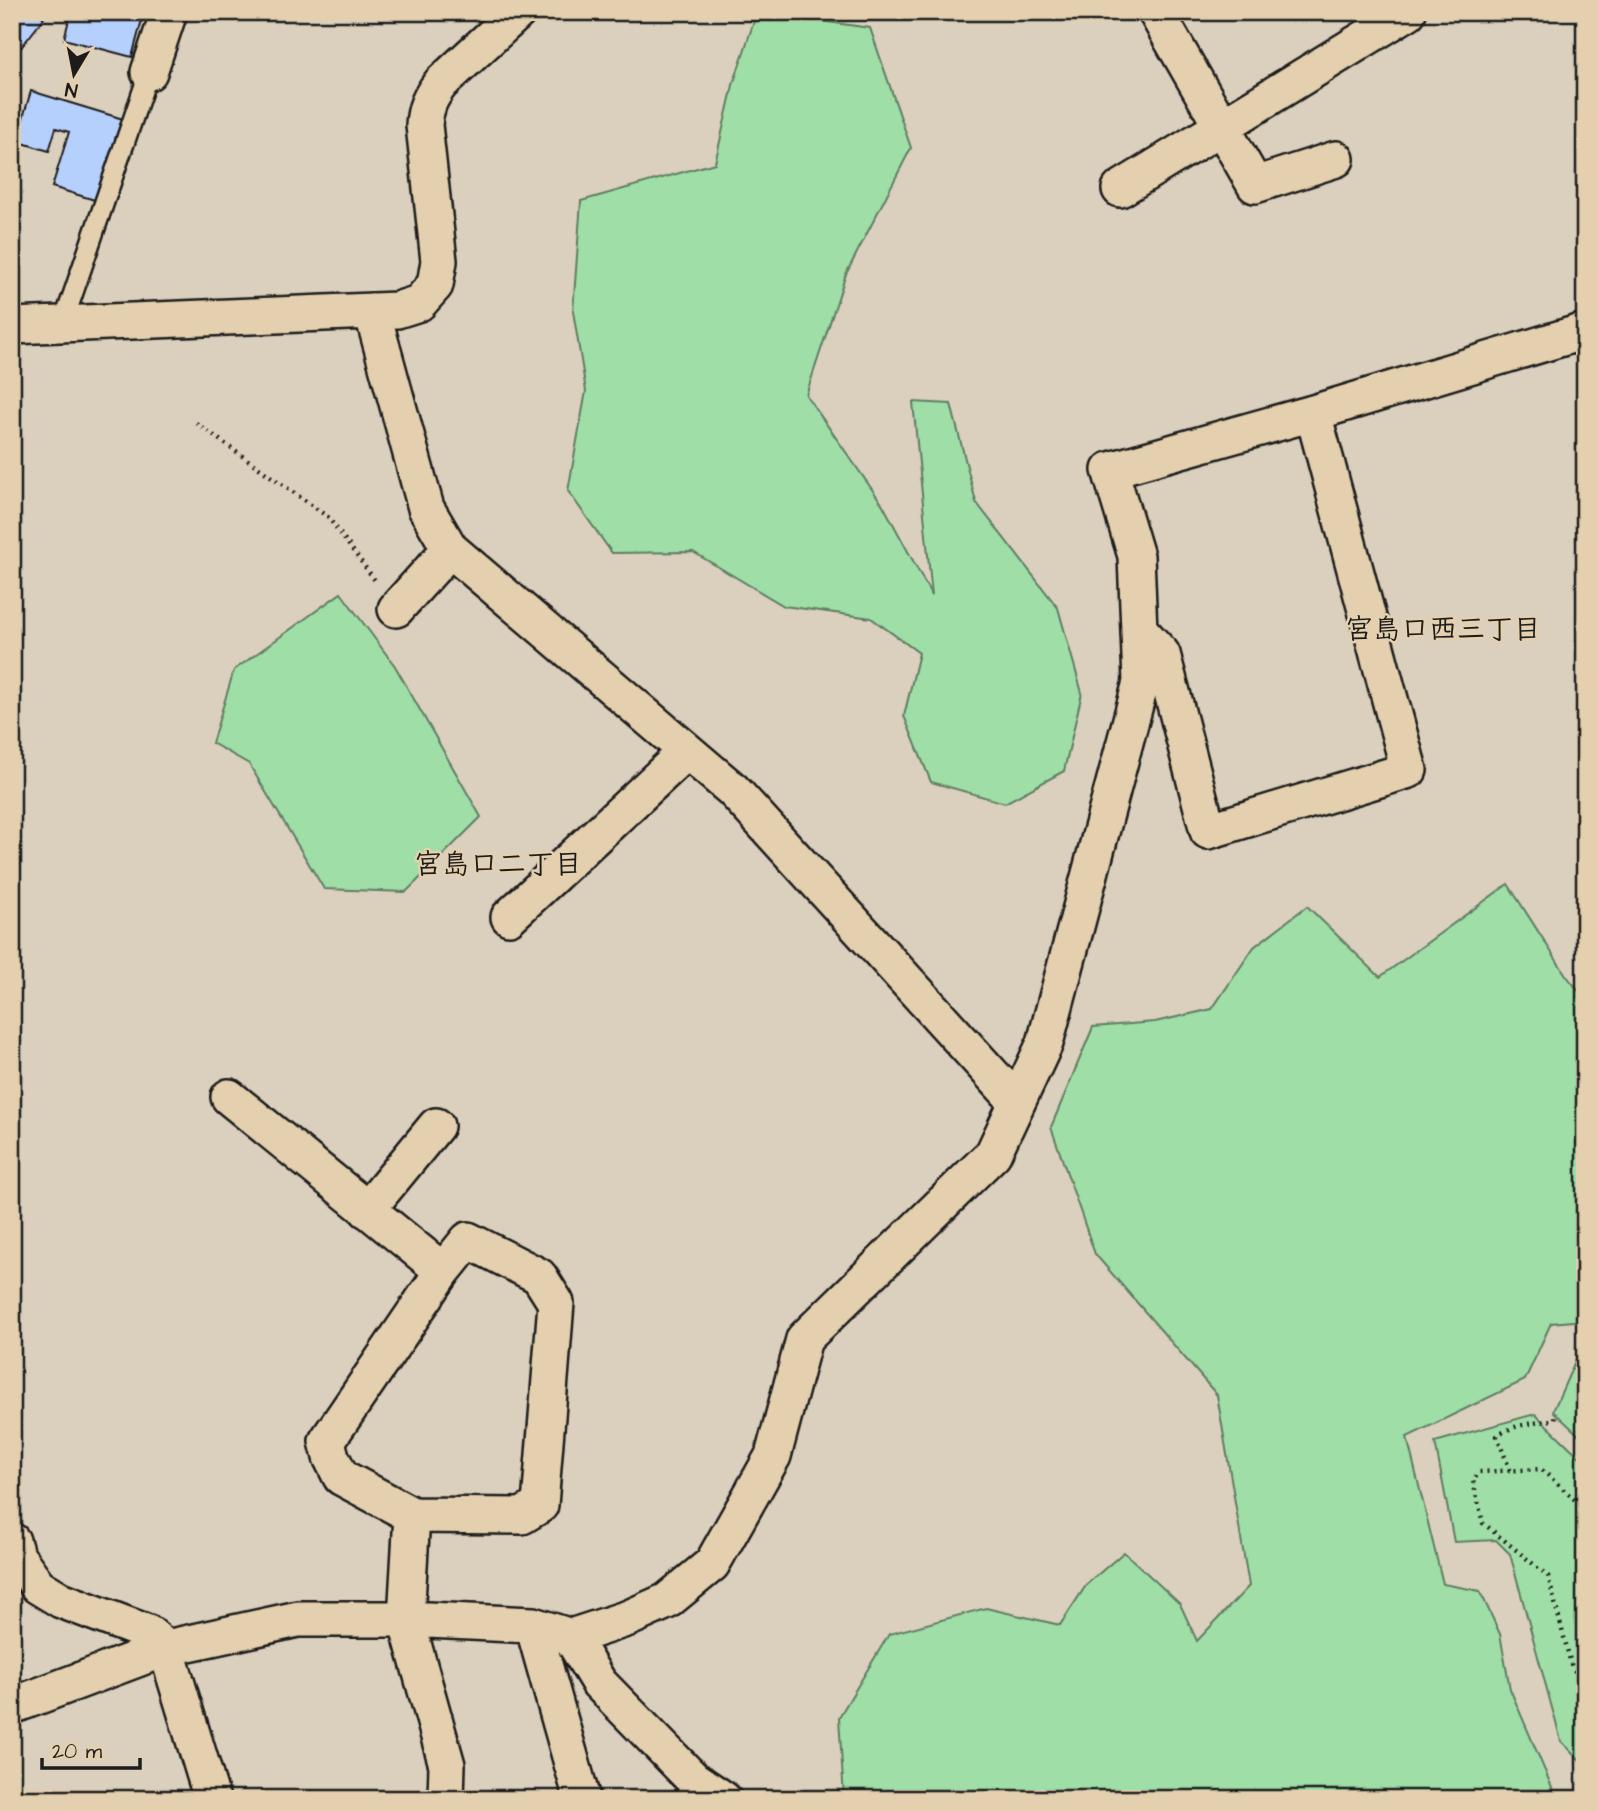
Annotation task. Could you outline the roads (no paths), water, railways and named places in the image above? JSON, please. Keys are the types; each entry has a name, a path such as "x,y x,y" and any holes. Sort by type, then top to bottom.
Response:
{"street":[{"path":"149,72 169,12"},
{"path":"12,326 397,310 419,303 435,285 439,261 425,110 431,95 441,83 519,12"},
{"path":"1156,12 1255,185 1336,159"},
{"path":"1120,189 1408,12"},
{"path":"372,311 426,509 450,549 733,790 1017,1102"},
{"path":"12,1706 166,1648 298,1619 406,1619 533,1625 571,1637 629,1618 667,1601 712,1564 774,1455 804,1339 993,1154 1045,1043 1141,682 1136,556 1110,470 1313,413 1585,331"},
{"path":"1139,629 1162,654 1208,831 1409,770 1313,413"},
{"path":"396,609 450,549"},
{"path":"509,917 687,751"},
{"path":"229,1097 443,1271"},
{"path":"367,1210 436,1126"},
{"path":"468,1240 539,1276 556,1303 540,1505 522,1516 412,1515 341,1478 327,1441 443,1271 468,1240"},
{"path":"412,1515 406,1619 447,1765 446,1799"},
{"path":"12,1541 16,1555 38,1586 61,1600 148,1633 166,1648 212,1799"},
{"path":"533,1625 582,1799"},
{"path":"571,1637 599,1684 693,1779 723,1799"}],"lane":[{"path":"63,323 149,72"}],"district":[{"name":"宮島口西三丁目","path":"1443,628"},
{"name":"宮島口二丁目","path":"498,863"}]}
